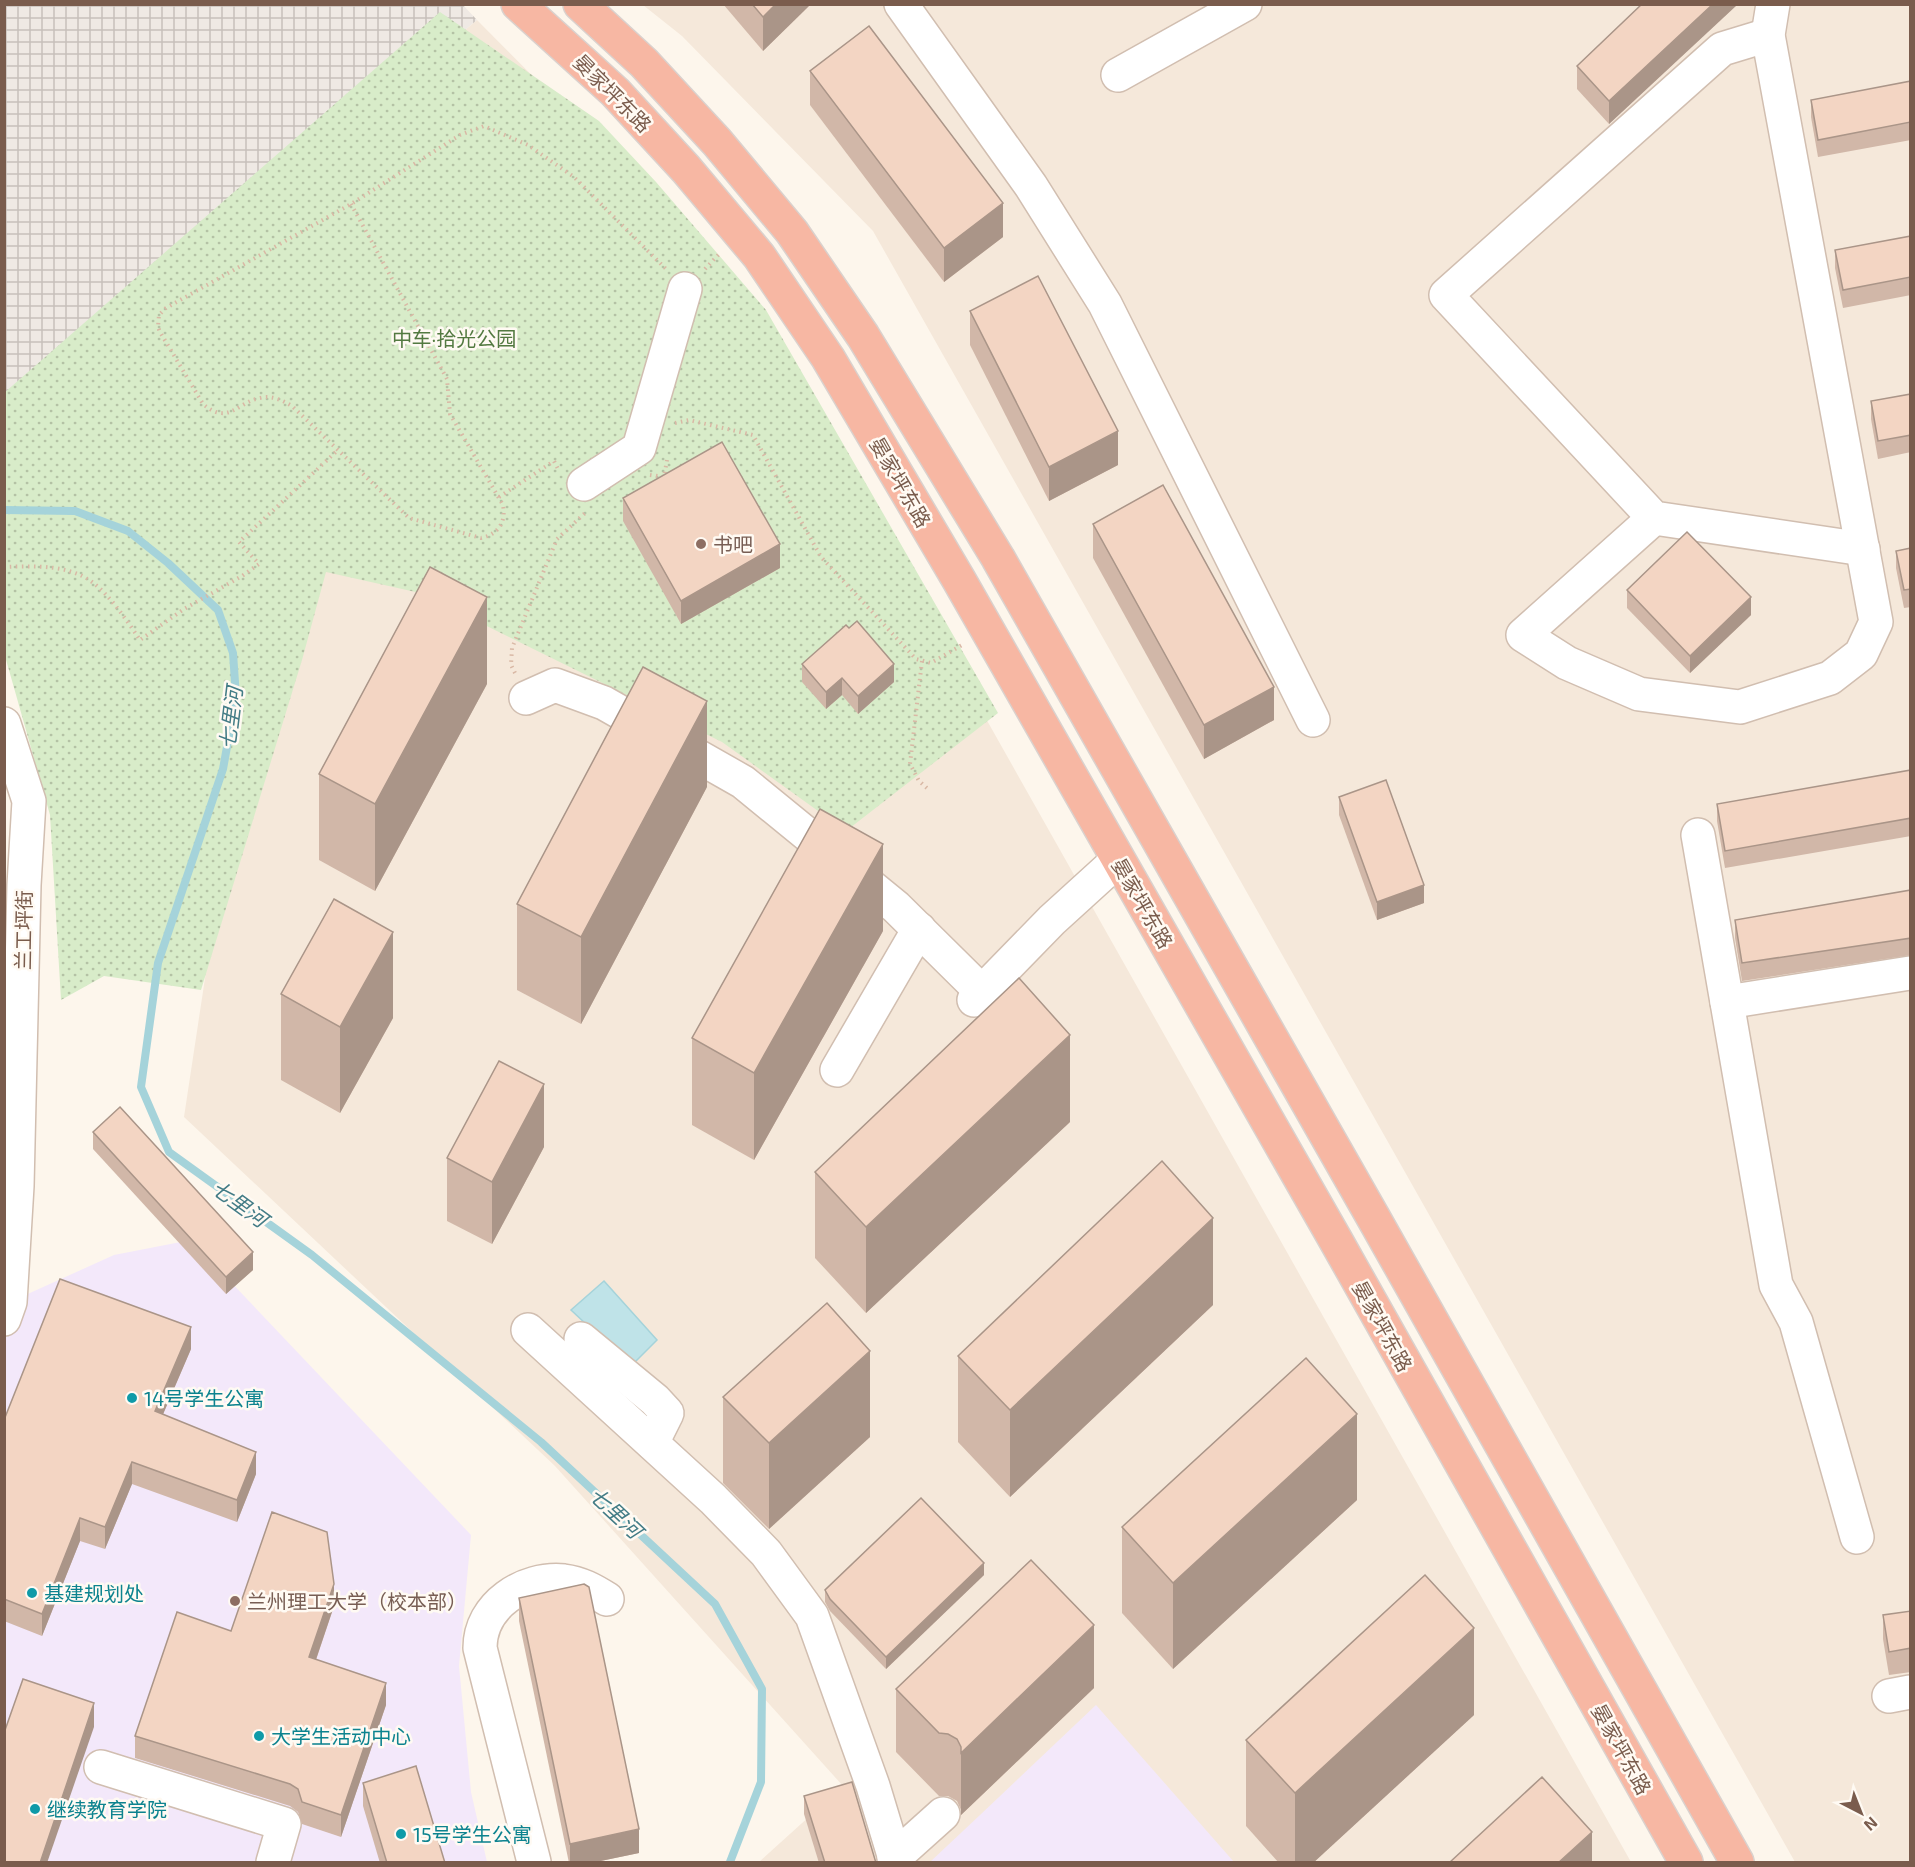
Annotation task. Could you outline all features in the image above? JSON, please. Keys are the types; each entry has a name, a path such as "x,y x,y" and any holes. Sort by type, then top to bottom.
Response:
{"highway":[{"name":"晏家坪东路","path":"580,4 644,63 717,142 792,232 863,336 998,558 1737,1863"},
{"name":"晏家坪东路","path":"524,6 615,92 686,169 759,256 828,358 987,630 1686,1863"}],"street":[{"path":"901,4 1031,186 1105,304 1313,720"},
{"path":"1118,75 1245,4"},
{"path":"1654,518 1523,635 1567,663 1639,694 1740,708 1830,678 1861,654 1876,622 1771,20 1722,49 1446,295 1654,518 1863,549"},
{"path":"578,488 654,452 685,289"},
{"path":"526,698 555,685 604,703 743,782 896,907 919,929 978,996 1052,920 1118,860"},
{"name":"兰工坪街","path":"4,723 28,801 15,842 10,1302 4,1319"},
{"path":"1698,835 1776,1285 1796,1322 1857,1537"},
{"path":"837,1071 919,929"},
{"path":"1727,1002 1911,973"},
{"path":"528,1330 713,1499 766,1553 812,1616 873,1786 895,1860 943,1814"},
{"path":"581,1338 655,1400 667,1413 652,1443"},
{"path":"534,1863 480,1648 481,1631 489,1614 501,1602 534,1583 557,1581 580,1584 607,1599"},
{"path":"101,1767 284,1824 273,1863"}],"path":[{"path":"351,204 447,379 450,414 503,505 505,514 497,532 481,538 409,518 292,406 283,401 273,398 257,398 233,412 224,414 203,405 160,332 159,315 166,308 351,204 460,135 484,126 528,145 574,177 685,289 740,233"},
{"path":"672,434 675,423 689,420 753,435 821,557 916,659 931,663 987,630"},
{"path":"4,567 52,567 86,578 124,618 140,640 184,609 259,564 239,542 338,450"},
{"path":"654,452 664,477 638,472 654,452"},
{"path":"499,497 554,461 578,488 585,513 557,539 512,648 511,665 526,698"},
{"path":"922,661 909,764 919,782 929,790"}],"shaded area":[{"path":"462,4 477,20 14,404 5,462 5,5"},
{"path":"643,5 1910,5 1910,1862 1795,1862 873,231 682,36"},
{"path":"477,20 743,288 1631,1862 759,1862 843,1786 555,1466 184,1117 217,899 13,405"},
{"name":"兰州理工大学（校本部）","path":"191,1240 471,1535 459,1666 471,1792 487,1862 5,1862 5,1320 10,1302 114,1255"},
{"path":"1096,1705 1234,1862 930,1862 980,1815"}],"green space":[{"name":"中车·拾光公园","path":"440,12 599,121 656,182 766,310 998,713 846,831 722,742 420,593 326,572 302,660 201,990 104,976 61,1000 50,815 5,656 4,393"}],"water":[{"path":"604,1281 657,1340 631,1366 571,1310"}],"building":[{"path":"752,4 776,4 763,17"},
{"path":"1642,4 1713,4 1609,101 1577,66"},
{"path":"869,26 1003,203 944,248 810,71"},
{"path":"1911,81 1911,122 1818,140 1811,100"},
{"path":"1911,236 1911,277 1843,290 1835,250"},
{"path":"1038,276 1118,431 1049,467 970,311"},
{"path":"1911,394 1911,435 1878,441 1871,401"},
{"name":"书吧","path":"722,442 780,544 681,601 623,498"},
{"path":"1163,485 1274,687 1204,725 1093,524"},
{"path":"1687,532 1751,597 1690,656 1627,590"},
{"path":"1911,548 1911,589 1904,590 1896,551"},
{"path":"430,567 487,597 375,804 319,774"},
{"path":"857,621 894,664 858,696 842,678 826,692 802,664 846,625 849,628"},
{"path":"643,667 707,701 581,937 517,904"},
{"path":"1911,770 1911,818 1725,851 1717,804"},
{"path":"1386,780 1424,885 1377,902 1339,797"},
{"path":"820,809 883,844 754,1073 692,1038"},
{"path":"1911,890 1911,938 1742,963 1735,920"},
{"path":"334,899 393,932 340,1027 281,994"},
{"path":"1019,978 1070,1035 866,1227 815,1172"},
{"path":"499,1061 544,1084 492,1182 447,1158"},
{"path":"120,1107 253,1252 226,1277 93,1132"},
{"path":"1162,1161 1213,1218 1010,1410 958,1356"},
{"path":"60,1279 191,1327 155,1411 256,1452 237,1500 132,1462 105,1527 80,1518 42,1614 4,1599 4,1420"},
{"path":"827,1303 870,1351 769,1443 723,1397"},
{"path":"1306,1358 1357,1414 1173,1583 1122,1527"},
{"path":"921,1498 984,1563 886,1657 830,1599 825,1590"},
{"name":"大学生活动中心","path":"272,1512 327,1532 334,1584 309,1657 386,1683 341,1815 302,1802 298,1789 290,1784 135,1736 177,1612 231,1631"},
{"path":"1031,1560 1094,1625 961,1753 957,1739 948,1734 939,1733 896,1689"},
{"path":"1425,1575 1474,1628 1295,1793 1246,1740"},
{"path":"584,1584 589,1587 639,1829 570,1844 519,1598"},
{"path":"1911,1611 1911,1648 1889,1652 1883,1615"},
{"name":"继续教育学院","path":"23,1679 94,1703 40,1863 4,1863 4,1733"},
{"name":"15号学生公寓","path":"416,1766 445,1863 387,1863 363,1783"},
{"path":"1542,1777 1592,1832 1558,1863 1449,1863"},
{"path":"852,1782 876,1863 825,1863 804,1796"}],"waterway":[{"name":"七里河","path":"4,510 75,511 128,531 168,563 218,610 233,653 236,697 223,769 158,963 141,1087 169,1152 312,1255 541,1442 715,1604 762,1689 761,1782 730,1862"}],"place":[{"name":"书吧","path":"701,544"},
{"name":"14号学生公寓","path":"132,1398"},
{"name":"基建规划处","path":"32,1593"},
{"name":"兰州理工大学（校本部）","path":"235,1601"},
{"name":"大学生活动中心","path":"259,1736"},
{"name":"继续教育学院","path":"35,1809"},
{"name":"15号学生公寓","path":"401,1834"}]}
